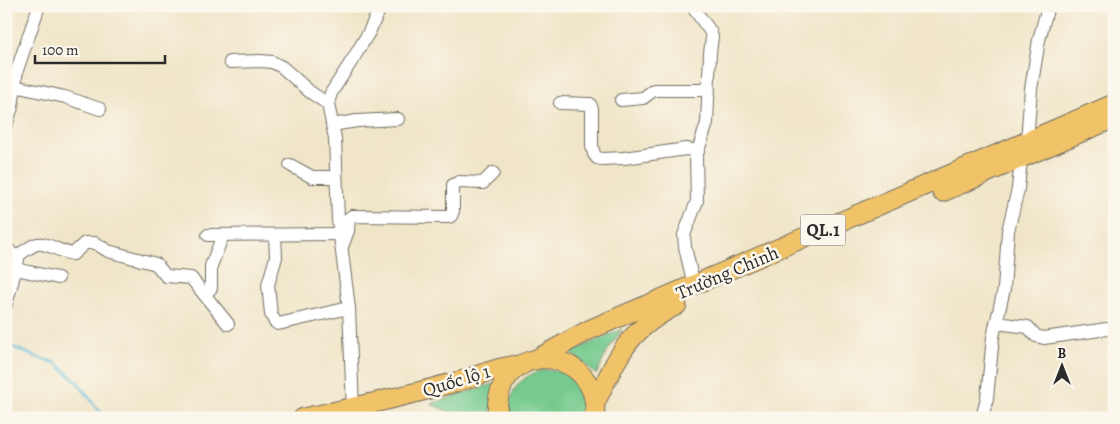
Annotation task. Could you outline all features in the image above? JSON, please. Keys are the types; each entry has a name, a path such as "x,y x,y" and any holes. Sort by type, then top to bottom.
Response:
{"highway":[{"name":"Trường Chinh","path":"529,362 589,330 1114,104"},
{"name":"Trường Chinh","path":"595,410 611,370 628,342 645,324 659,315 686,301 1114,118"},
{"name":"QL.1","path":"498,418 497,401 505,380 529,362 554,360 579,371 590,385 595,410"},
{"name":"Quốc lộ 1","path":"302,418 353,408 459,382 494,369 529,362"}],"street":[{"path":"6,125 12,107 17,70 38,6"},
{"path":"353,408 349,308 339,234 335,144 328,104 330,92 357,52 380,6"},
{"path":"692,6 710,31 712,37 707,123 696,157 697,201 684,235 684,247 694,286"},
{"path":"982,418 987,398 993,337 1004,289 1008,231 1018,189 1021,159 1027,141 1031,89 1039,40 1048,6"},
{"path":"230,62 272,62 282,67 310,92 328,104"},
{"path":"14,86 65,96 100,109"},
{"path":"621,100 643,98 654,90 709,90"},
{"path":"560,103 590,104 592,109 592,151 597,158 617,158 686,149 698,151"},
{"path":"332,125 398,118"},
{"path":"290,165 312,177 336,177"},
{"path":"341,251 348,231 349,218 352,216 448,217 451,216 453,211 453,185 459,182 483,182 493,173"},
{"path":"208,235 339,234"},
{"path":"275,235 276,258 268,284 271,314 275,322 278,324 349,308"},
{"path":"206,294 211,288 210,266 224,236"},
{"path":"12,272 35,244 40,243 62,253 72,254 86,242 91,242 108,251 156,264 166,276 191,278 206,294 228,324"},
{"path":"6,247 12,272 6,305"},
{"path":"12,272 58,278"},
{"path":"996,323 1028,327 1036,336 1044,338 1107,329"}],"green space":[{"path":"622,329 608,350 596,375 585,364 569,353"},
{"path":"543,370 556,371 573,378 585,397 585,418 511,418 511,401 516,387 527,377"},
{"path":"496,383 490,418 463,418 431,404"}],"waterway":[{"path":"6,344 56,363 77,382 105,418"}]}
